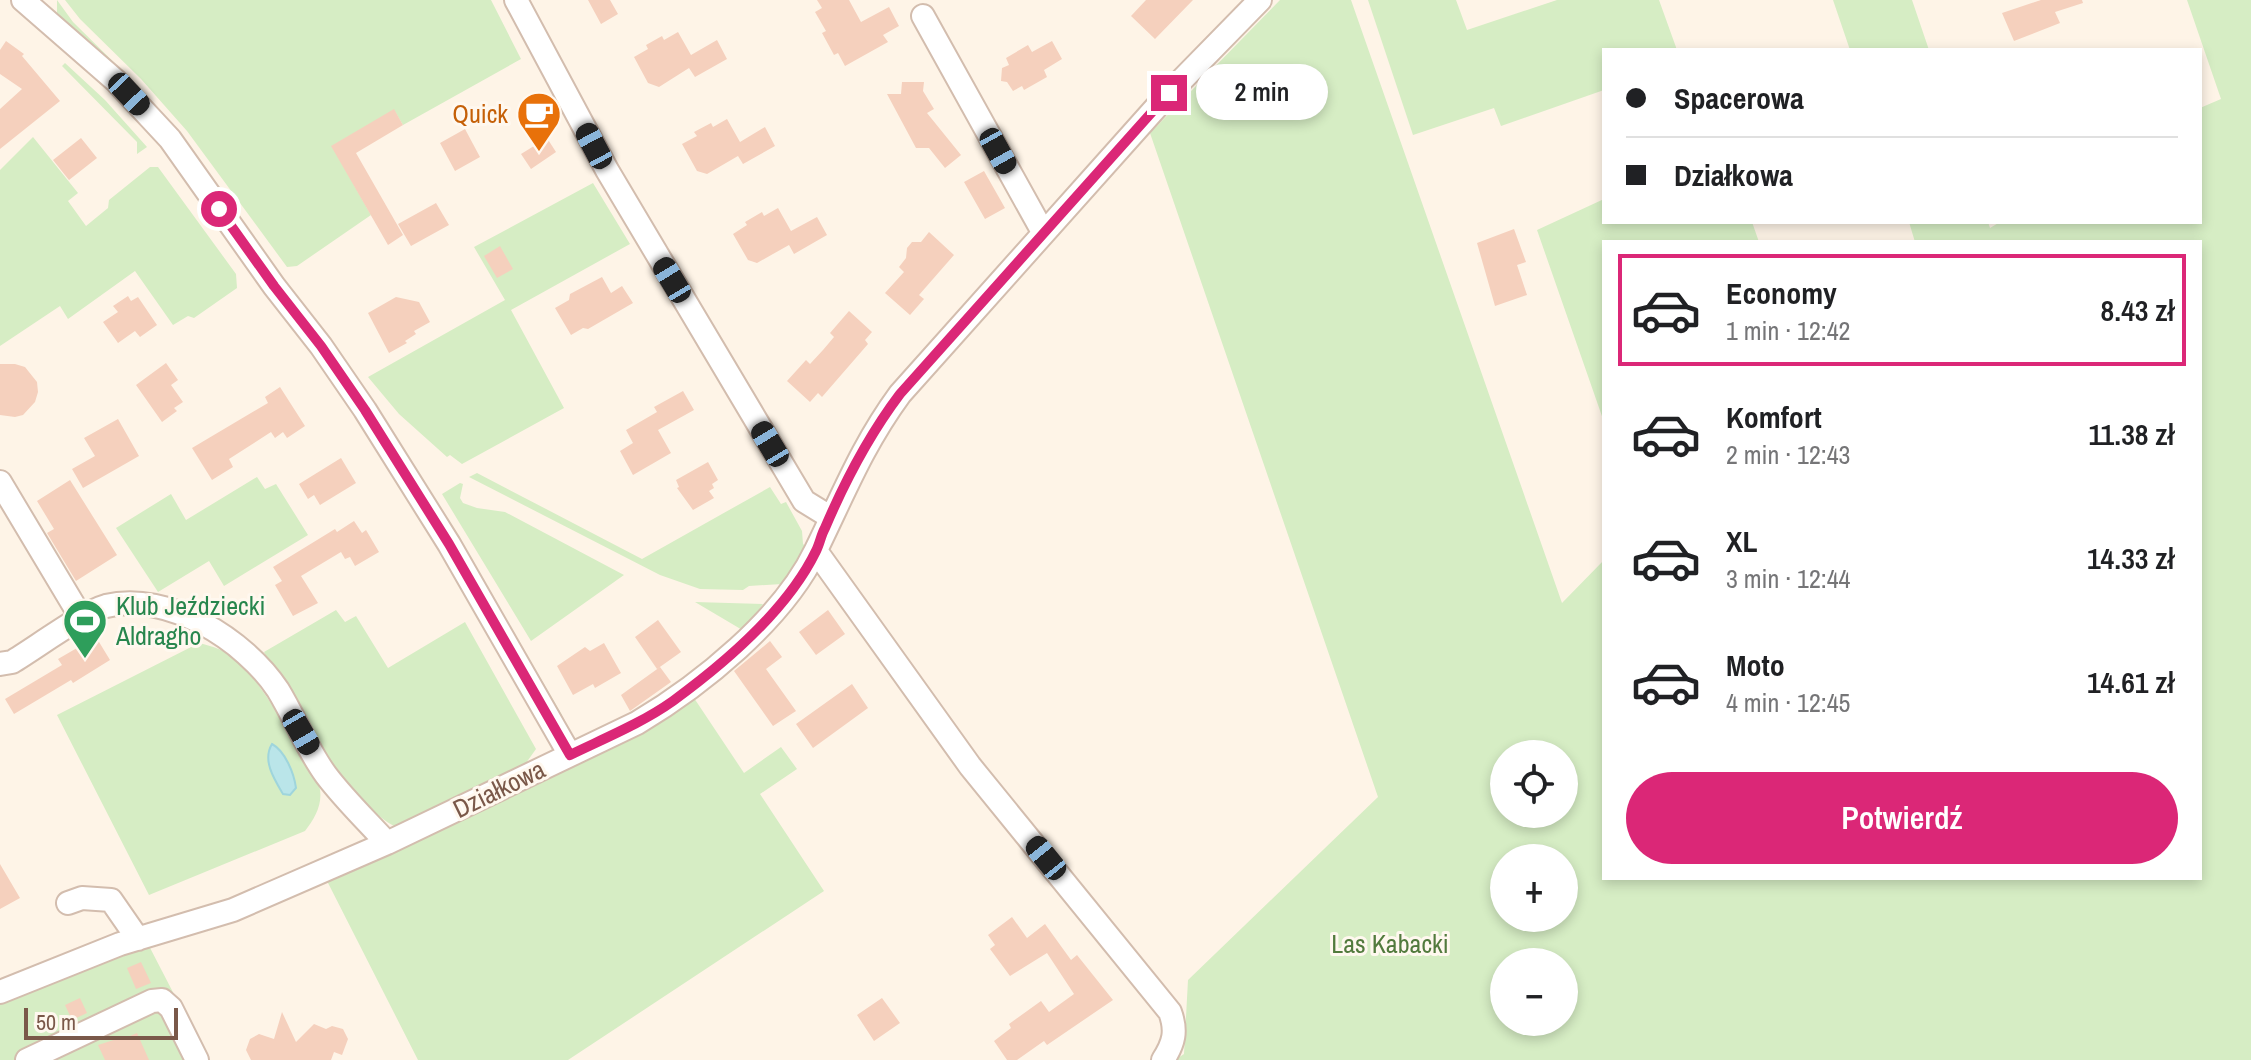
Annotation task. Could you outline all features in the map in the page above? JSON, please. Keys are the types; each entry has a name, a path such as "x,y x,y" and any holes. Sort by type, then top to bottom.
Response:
{"street":[{"path":"516,0 607,170 804,501 830,517"},
{"path":"29,2 116,81 170,139 274,286 321,346 449,544 570,755"},
{"name":"Działkowa","path":"0,992 138,939 233,910 387,843 637,723 672,702 705,676 766,621 789,593 816,551 866,443 893,403 1043,232 1252,3"},
{"path":"923,16 1043,232"},
{"path":"0,482 82,619"},
{"path":"816,551 970,766 1170,1012 1175,1036 1163,1060"},
{"path":"0,664 12,662 104,607 142,605 176,611 237,645 277,689 326,775 387,843"},
{"path":"68,903 82,898 111,900 138,939"},
{"path":"35,1058 152,1001 162,1000 171,1008 197,1060"}],"green space":[{"path":"57,0 73,22 146,94 143,95 57,14"},
{"path":"65,0 491,0 521,59 403,125 394,110 332,146 371,215 297,266 287,267 187,131"},
{"name":"Las Kabacki","path":"1280,0 1351,0 1562,603 1602,562 1602,880 2202,880 2202,240 1914,240 1910,224 1989,224 1990,228 1997,224 2202,224 2202,107 2221,99 2187,0 2251,0 2251,1060 1175,1060 1184,1054 1188,980 1378,797 1150,133"},
{"path":"1368,0 1456,0 1467,30 1557,0 1659,0 1676,48 1602,48 1602,91 1501,126 1494,108 1413,135"},
{"path":"1833,0 1912,0 1928,48 1849,48"},
{"path":"65,63 105,100 147,147 137,154 137,142 62,66"},
{"path":"33,137 78,193 68,201 86,226 108,208 109,200 150,167 158,167 236,274 237,288 194,318 188,316 173,325 135,271 68,319 60,306 0,346 0,170"},
{"path":"593,183 630,244 511,310 564,408 462,464 450,455 447,457 399,414 368,377 505,300 474,247"},
{"path":"1602,200 1602,224 1753,224 1758,240 1602,240 1602,416 1537,230"},
{"path":"477,473 642,559 770,487 781,504 786,502 802,531 803,544 808,548 782,584 749,586 743,590 700,589 660,575 469,477"},
{"path":"257,477 265,489 276,484 308,535 224,586 209,561 158,592 116,528 171,494 186,520"},
{"path":"463,484 460,498 463,503 505,512 624,575 531,641 442,494"},
{"path":"435,498 562,715 560,719 434,502"},
{"path":"695,602 763,604 744,631"},
{"path":"336,610 345,622 356,616 388,668 465,622 536,749 526,763 396,827 377,814 339,774 321,749 264,652"},
{"path":"199,643 219,649 246,668 315,775 320,792 319,804 305,831 149,895 57,715"},
{"path":"694,698 744,773 781,747 797,769 760,794 824,891 568,1060 418,1060 326,879 657,724"},
{"path":"147,942 208,1060 0,1060 0,1003"}],"water":[{"path":"272,744 285,757 293,776 296,788 290,795 283,794 270,769 268,756"}],"building":[{"path":"588,0 610,0 618,14 601,24"},
{"path":"817,0 849,0 861,22 889,7 899,26 883,35 888,42 845,66 838,53 834,55 822,33 826,31 815,12 822,8"},
{"path":"1146,0 1193,0 1155,39 1131,16"},
{"path":"2041,0 2082,0 2083,3 2055,12 2060,23 2014,41 2002,13"},
{"path":"678,32 691,55 717,40 727,59 695,77 689,68 659,87 648,83 634,57 648,49 646,45"},
{"path":"6,41 24,54 22,56 60,101 0,149 0,109 22,89 0,74 0,50"},
{"path":"1052,41 1062,59 1044,70 1047,77 1024,90 1022,86 1013,91 1007,82 1001,81 1002,68 1009,65 1006,58 1028,45 1032,52"},
{"path":"902,82 924,82 923,91 934,109 927,113 961,155 945,168 929,148 916,148 887,94 901,94"},
{"path":"394,109 403,125 356,153 403,235 388,245 331,146"},
{"path":"727,119 740,142 765,127 775,146 743,164 738,156 707,174 697,171 682,144 697,136 694,132"},
{"path":"465,129 480,157 455,171 440,143"},
{"path":"81,138 97,158 69,180 53,160"},
{"name":"Quick","path":"547,138 556,152 531,169 521,154"},
{"path":"984,171 1005,208 985,219 964,182"},
{"path":"436,203 449,225 411,246 398,224"},
{"path":"778,208 791,231 817,217 827,235 794,254 789,245 757,263 748,260 733,234 762,212 764,216"},
{"path":"1514,229 1526,262 1517,265 1527,295 1495,306 1477,243"},
{"path":"929,232 954,255 919,295 924,299 910,315 885,293 904,272 899,267 906,258 907,248 912,242 921,242"},
{"path":"500,246 513,269 497,278 484,256"},
{"path":"602,277 611,293 622,286 633,303 588,329 583,328 571,335 555,308 569,300 570,294"},
{"path":"128,296 131,301 138,297 157,325 140,337 135,331 118,343 103,322 118,312 113,306"},
{"path":"396,297 419,302 430,322 414,331 416,334 405,341 407,343 389,353 368,313"},
{"path":"849,311 872,332 865,340 868,344 822,397 818,393 810,402 787,381 806,360 810,364 823,350 834,337 830,333"},
{"path":"166,363 178,380 171,385 183,402 162,422 136,385"},
{"path":"0,364 25,367 37,382 35,402 23,415 0,415"},
{"path":"280,387 305,426 287,438 283,432 275,438 271,432 229,459 233,467 212,480 192,448 268,403 265,397"},
{"path":"683,391 694,410 658,430 671,453 633,475 620,451 633,443 626,430 657,412 654,407"},
{"path":"118,419 139,456 83,488 72,469 95,456 84,438"},
{"path":"341,458 356,483 320,505 314,495 308,499 299,484"},
{"path":"708,462 718,480 709,491 714,498 693,510 677,488 676,480"},
{"path":"70,480 117,555 76,581 47,533 54,529 37,501"},
{"path":"354,521 362,533 366,530 379,552 355,566 350,557 345,559 341,552 301,576 318,603 293,616 275,585 282,581 273,567 335,529 337,532"},
{"path":"828,610 845,634 816,655 799,632"},
{"path":"658,620 681,652 657,669 635,637"},
{"path":"96,637 110,660 14,714 5,699 62,665 58,659"},
{"path":"770,641 782,657 766,669 796,711 773,726 734,671"},
{"path":"604,643 621,673 595,688 593,684 573,695 557,666 585,647 590,651"},
{"path":"660,667 671,682 630,711 621,695"},
{"path":"852,684 868,708 813,748 796,724"},
{"path":"0,864 20,898 0,909"},
{"path":"1012,917 1027,938 1045,924 1071,960 1077,955 1113,1000 1047,1045 1044,1041 1017,1060 1007,1060 994,1041 1011,1028 1009,1024 1041,1001 1049,1012 1074,994 1047,953 1010,976 990,949 995,945 988,935"},
{"path":"141,962 151,983 136,989 127,968"},
{"path":"80,998 87,1013 72,1020 65,1005"},
{"path":"882,998 900,1023 874,1041 857,1015"},
{"path":"282,1012 296,1042 314,1024 326,1029 332,1026 343,1029 348,1039 342,1055 334,1052 331,1060 251,1060 246,1050 250,1039 259,1034 274,1039"},
{"path":"137,1033 149,1060 105,1060 98,1045"}],"place":[{"name":"Quick","path":"539,153"},
{"name":"Klub Jeździecki Aldragho","path":"85,660"}],"route":[{"path":"219,209 365,410 449,544 570,755 637,723 672,702 766,621 789,593 816,551 866,443 900,394 1169,93"}]}
